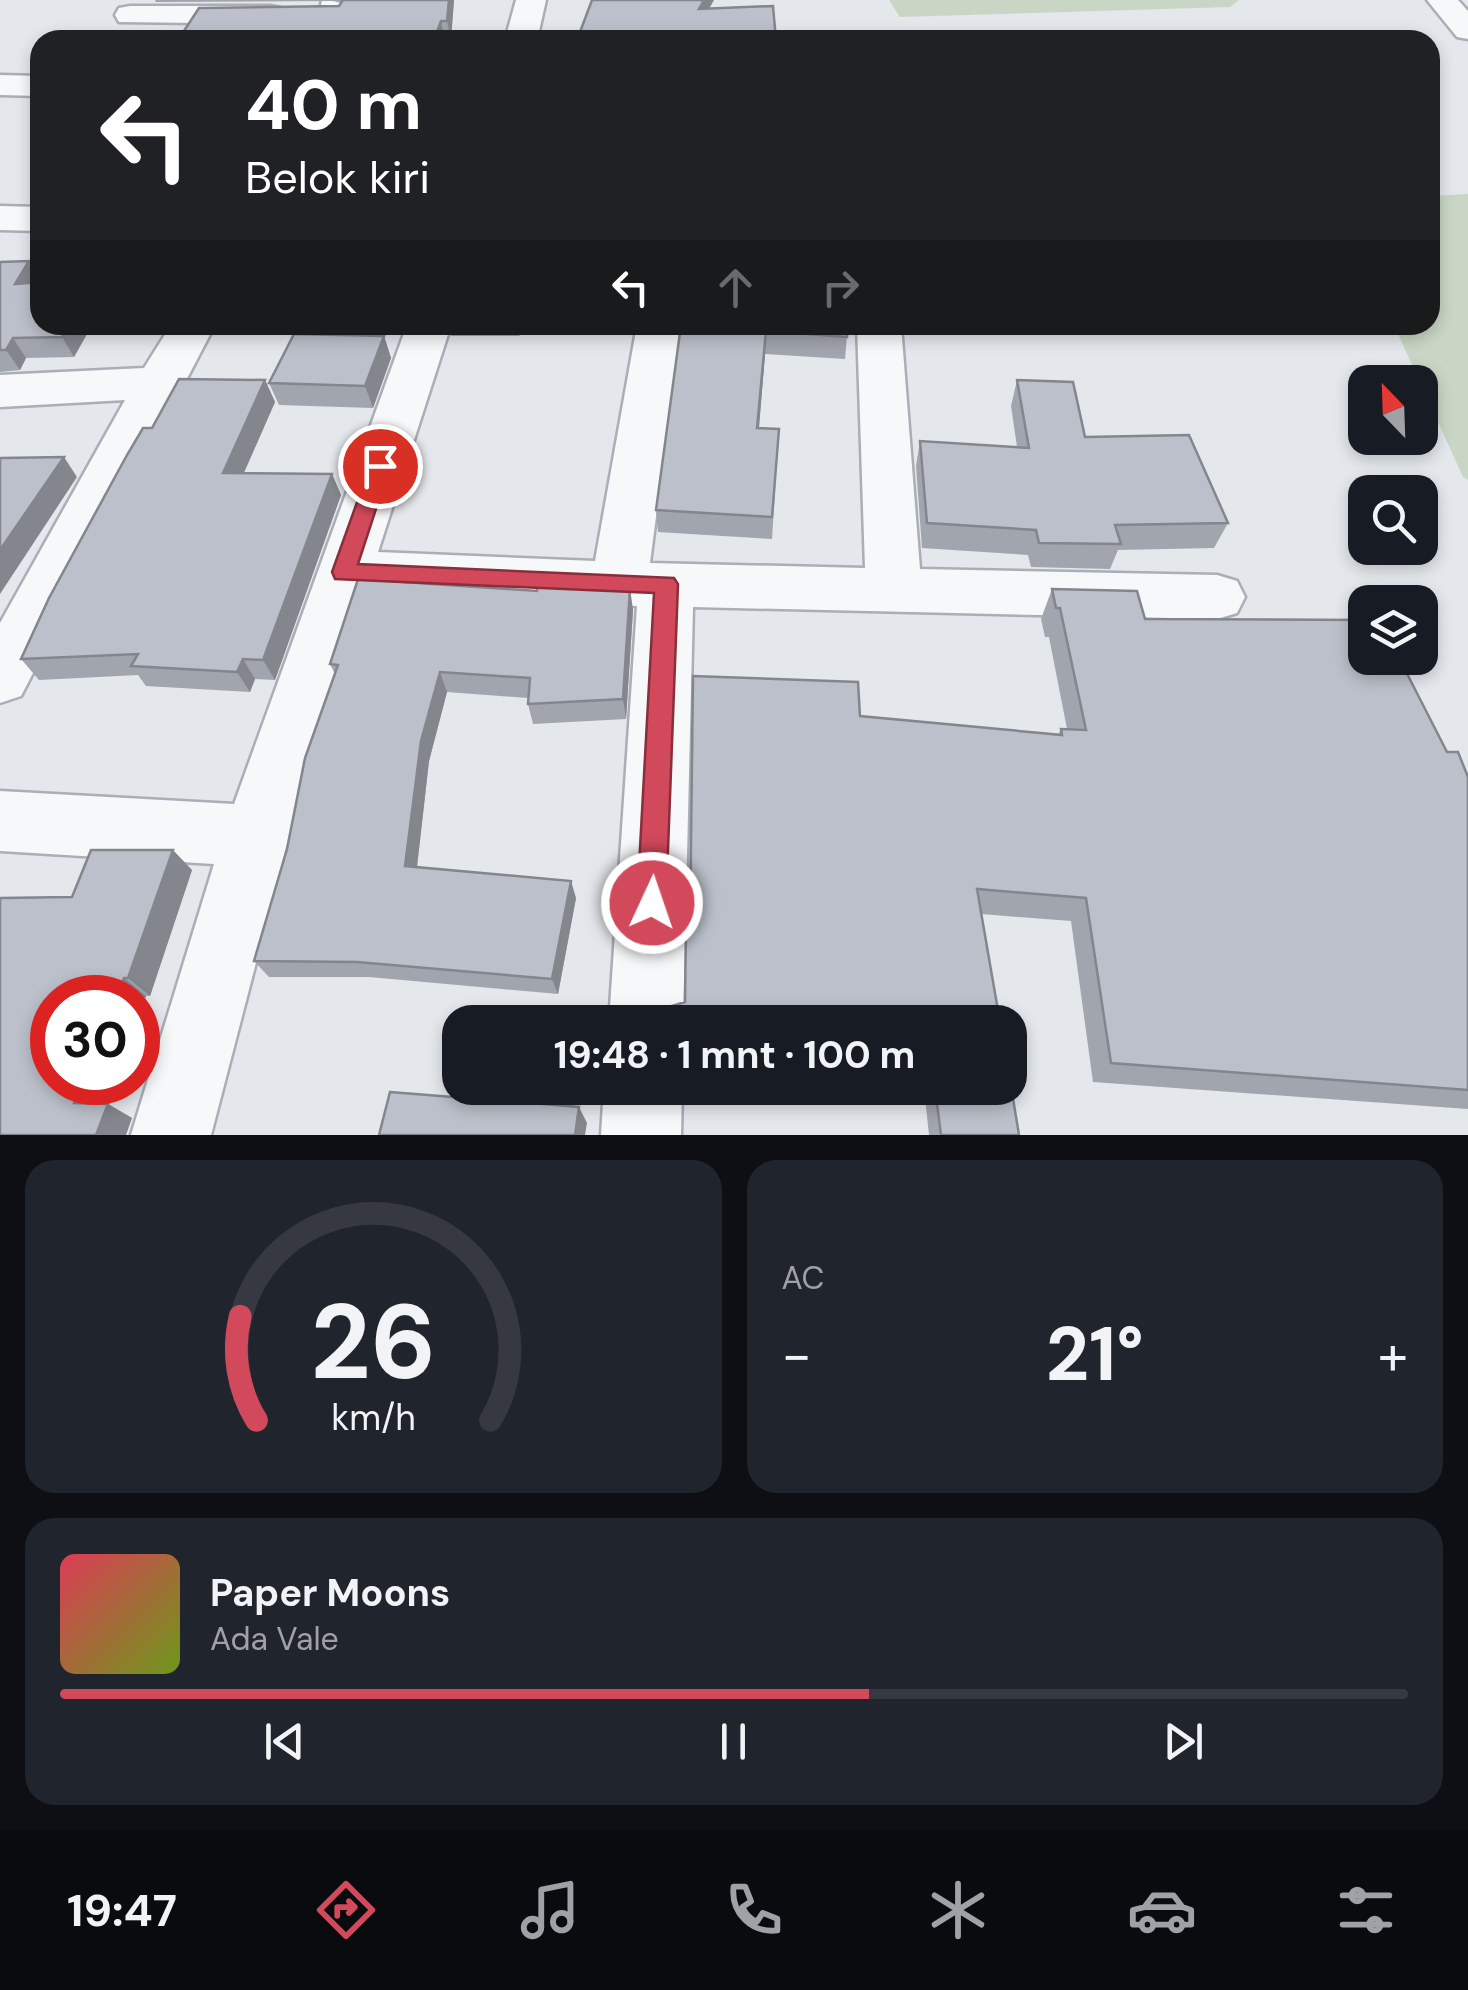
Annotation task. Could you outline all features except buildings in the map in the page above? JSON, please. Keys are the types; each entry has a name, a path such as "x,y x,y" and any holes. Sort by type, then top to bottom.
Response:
{"street":[{"path":"524,30 531,0"},
{"path":"1442,0 1468,30"},
{"path":"130,15 333,18"},
{"path":"0,85 30,86"},
{"path":"0,218 30,219"},
{"path":"0,678 187,335"},
{"path":"170,1135 256,836 425,335"},
{"path":"646,1005 643,584 659,335"},
{"path":"879,335 894,589"},
{"path":"0,391 158,383"},
{"path":"344,572 643,584 1217,597"},
{"path":"0,821 256,836"},
{"path":"641,1135 642,1105"}],"green space":[{"path":"889,0 1239,0 1230,7 900,17"},
{"path":"1468,194 1468,480 1463,477 1438,422 1438,365 1412,365 1399,335 1440,335 1440,195"}],"route":[{"path":"380,466 344,572 666,584 652,903"}]}
